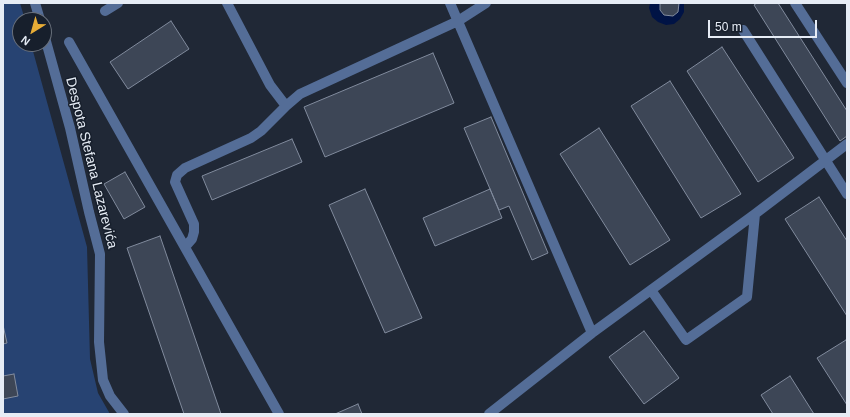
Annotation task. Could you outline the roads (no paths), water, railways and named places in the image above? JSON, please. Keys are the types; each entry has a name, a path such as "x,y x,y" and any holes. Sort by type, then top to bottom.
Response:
{"street":[{"path":"105,11 118,3"},
{"path":"227,3 270,85 286,106"},
{"path":"450,3 592,333"},
{"path":"185,247 192,239 194,224 175,182 177,175 185,168 251,138 261,131 300,94 458,21 486,3"},
{"path":"795,3 847,83"},
{"path":"743,30 847,194"},
{"path":"69,42 279,414"},
{"name":"Despota Stefana Lazarevića","path":"49,52 70,128 100,254 99,342 103,380 110,396 124,414"},
{"path":"489,414 592,333 755,214 847,144"},
{"path":"651,290 686,340 747,297 755,214"}]}
